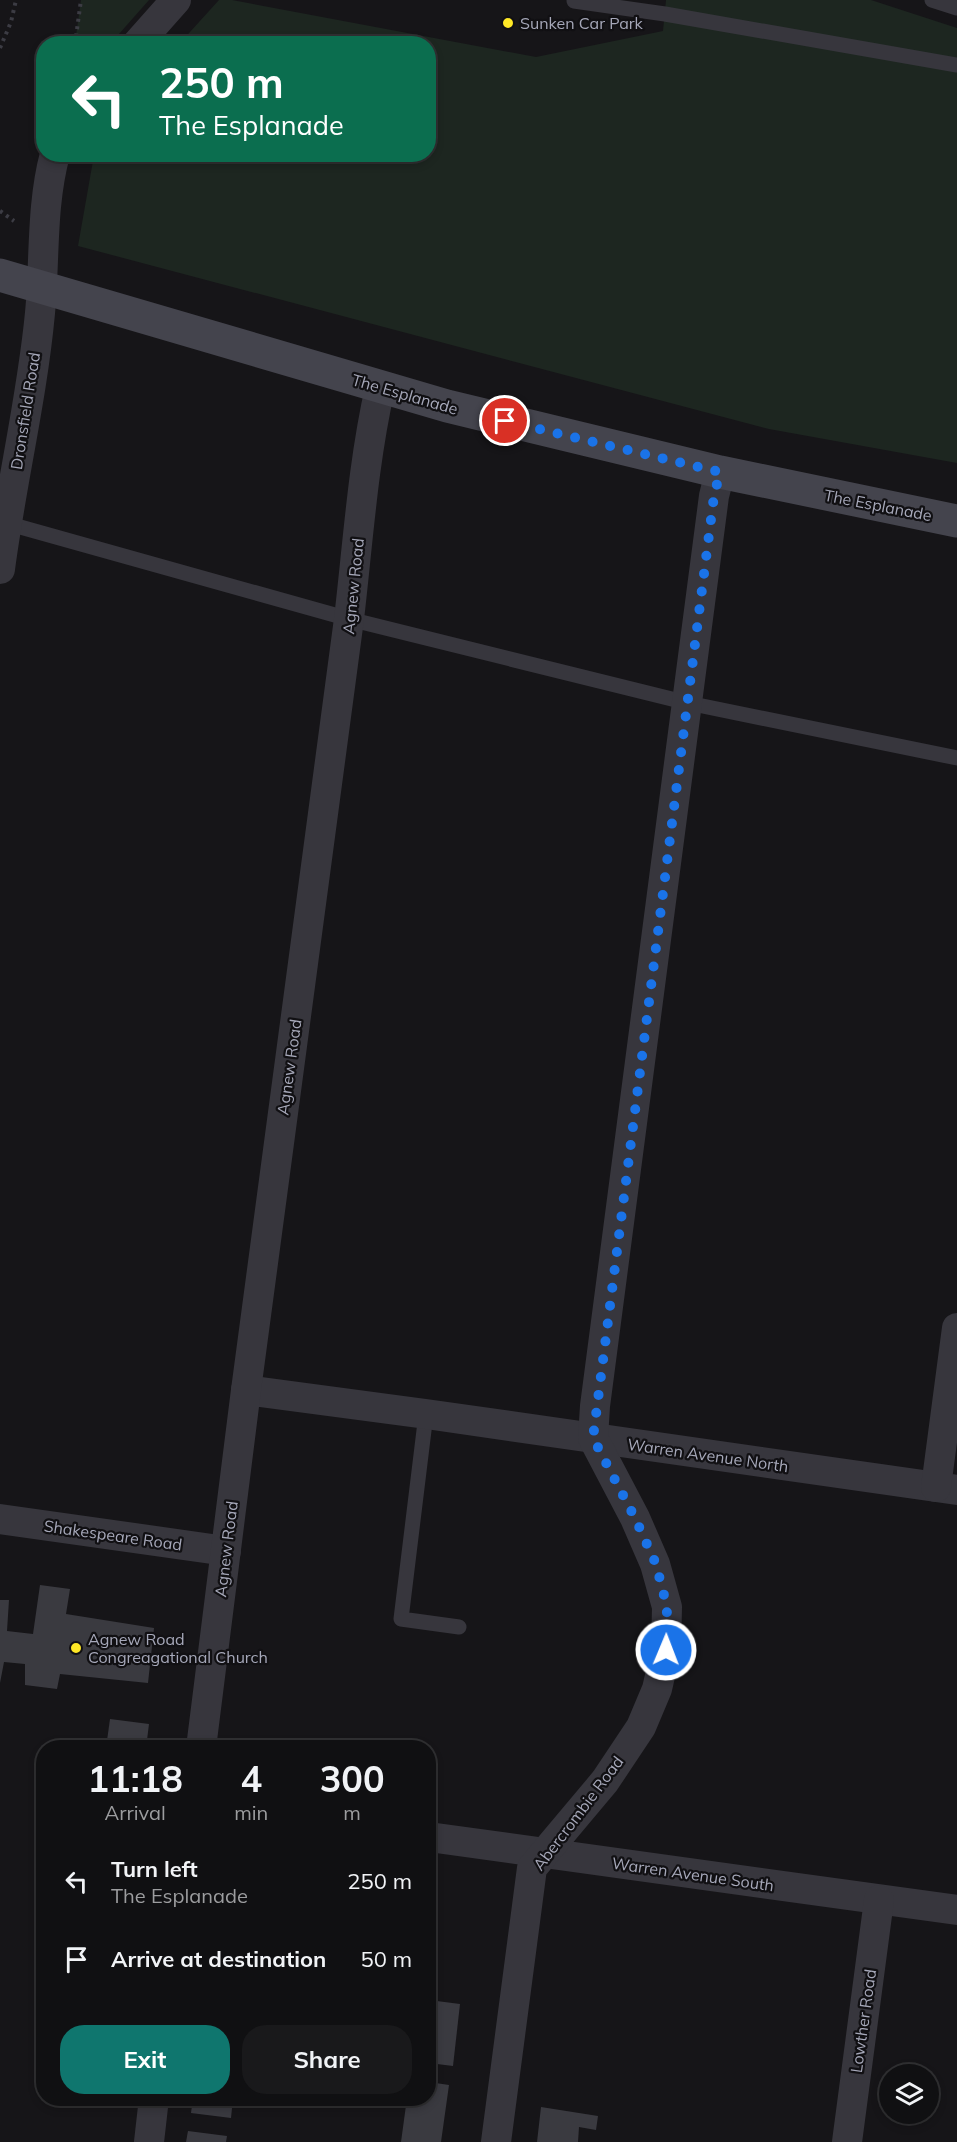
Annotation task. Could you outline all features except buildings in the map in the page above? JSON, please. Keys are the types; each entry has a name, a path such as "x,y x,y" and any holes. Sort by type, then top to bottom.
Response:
{"street":[{"path":"144,36 176,0"},
{"name":"Dronsfield Road","path":"0,569 6,523 21,446 40,312 42,241 53,162"},
{"name":"The Esplanade","path":"0,275 458,409 720,472 957,521"},
{"name":"Agnew Road","path":"202,1740 246,1390 349,618 362,498 380,388"},
{"path":"593,1438 714,496 720,472"},
{"path":"946,1489 957,1328"},
{"name":"Warren Avenue North","path":"246,1390 946,1489"},
{"name":"Abercrombie Road","path":"496,2142 532,1868 605,1781 640,1727 657,1689 666,1650 667,1607 656,1564 593,1438"},
{"name":"Shakespeare Road","path":"0,1519 226,1551"},
{"name":"Warren Avenue South","path":"436,1838 957,1910"},
{"name":"Lowther Road","path":"847,2142 879,1900"},
{"path":"149,2142 153,2106"}],"lane":[{"path":"932,0 957,8"},
{"path":"574,1 665,14 957,65"},
{"path":"6,523 349,618 688,703 957,758"},
{"path":"426,1414 401,1619 459,1627"}],"path":[{"path":"0,48 11,22 16,0"},
{"path":"76,36 81,0"}],"shaded area":[{"path":"81,0 149,0 117,36 76,36"},
{"path":"219,0 232,0 424,36 186,36"},
{"path":"666,0 871,0 957,28 957,463 769,429 78,246 93,162 436,162 436,38 536,57 663,31"}],"place":[{"name":"Sunken Car Park","path":"508,23"},
{"name":"Agnew Road Congreagational Church","path":"76,1648"}],"route":[{"path":"505,421 720,472 714,496 598,1383 593,1438 656,1564 667,1607 666,1650"}]}
